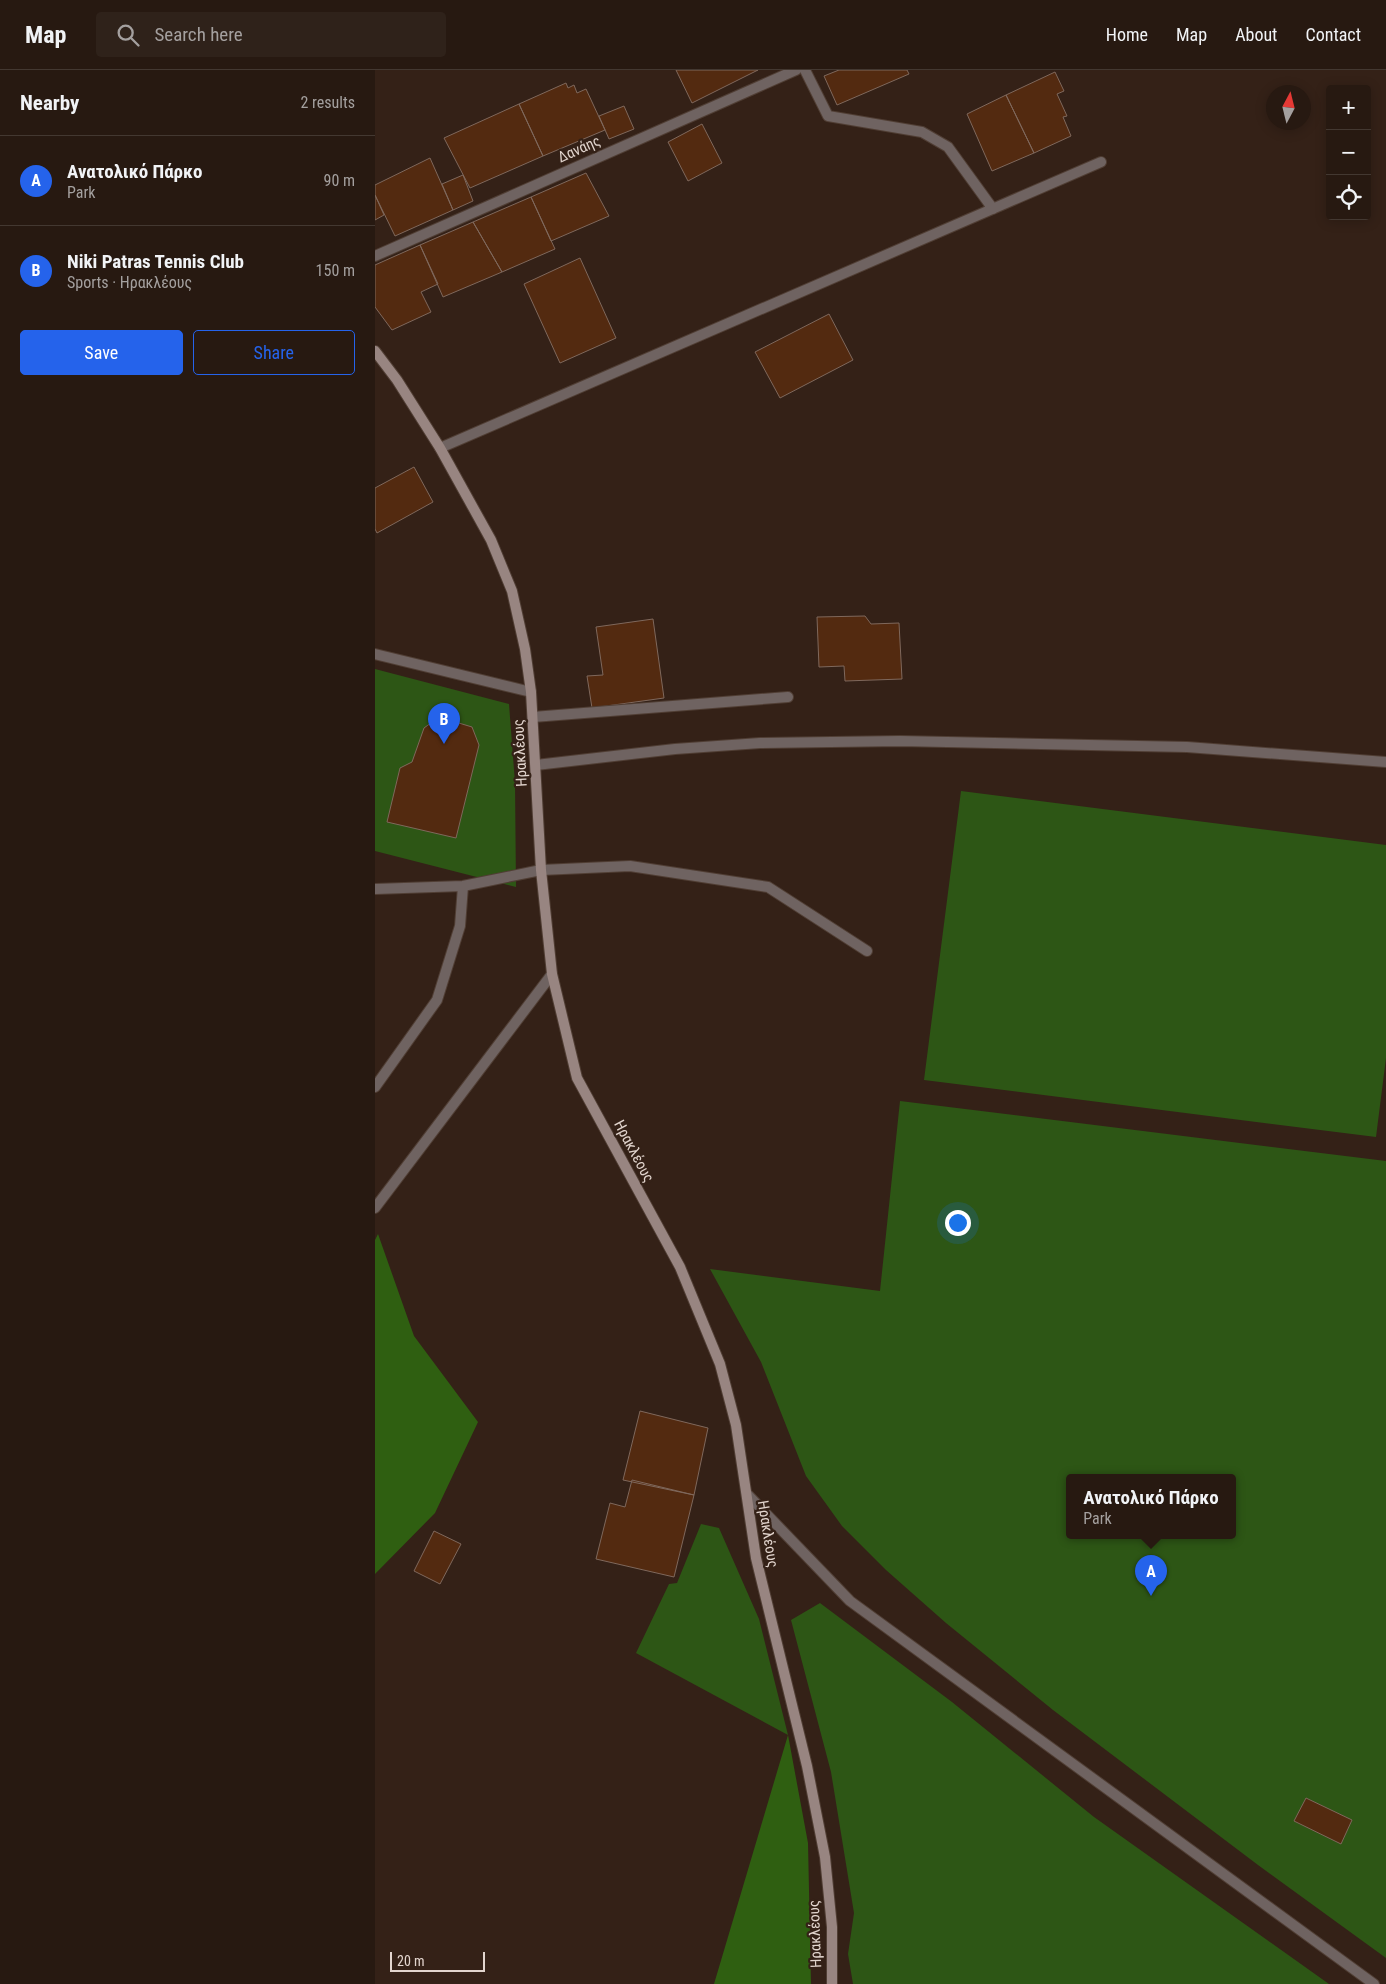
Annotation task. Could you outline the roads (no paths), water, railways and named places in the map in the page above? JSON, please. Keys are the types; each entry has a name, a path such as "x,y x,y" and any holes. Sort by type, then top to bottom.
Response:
{"street":[{"name":"Δανάης","path":"375,256 796,70"},
{"path":"805,70 828,116 922,132 948,147 993,209"},
{"path":"440,448 1101,162"},
{"name":"Ηρακλέους","path":"375,350 397,380 440,448 502,565 520,624 531,692 541,870 552,974 577,1078 680,1267 721,1364 736,1425 756,1558 807,1766 825,1857 832,1927 832,1984"},
{"path":"375,654 531,692"},
{"path":"533,717 788,697"},
{"path":"536,765 722,746 900,741 1187,747 1386,762"},
{"path":"375,889 463,886 541,870 630,866 768,887 867,951"},
{"path":"375,1088 437,1000 460,926 463,886"},
{"path":"375,898 395,889"},
{"path":"375,1208 552,974"},
{"path":"747,1494 850,1600 1373,1984"}],"place":[{"name":"Niki Patras Tennis Club","path":"444,744"},
{"name":"Ανατολικό Πάρκο","path":"1151,1596"}]}
